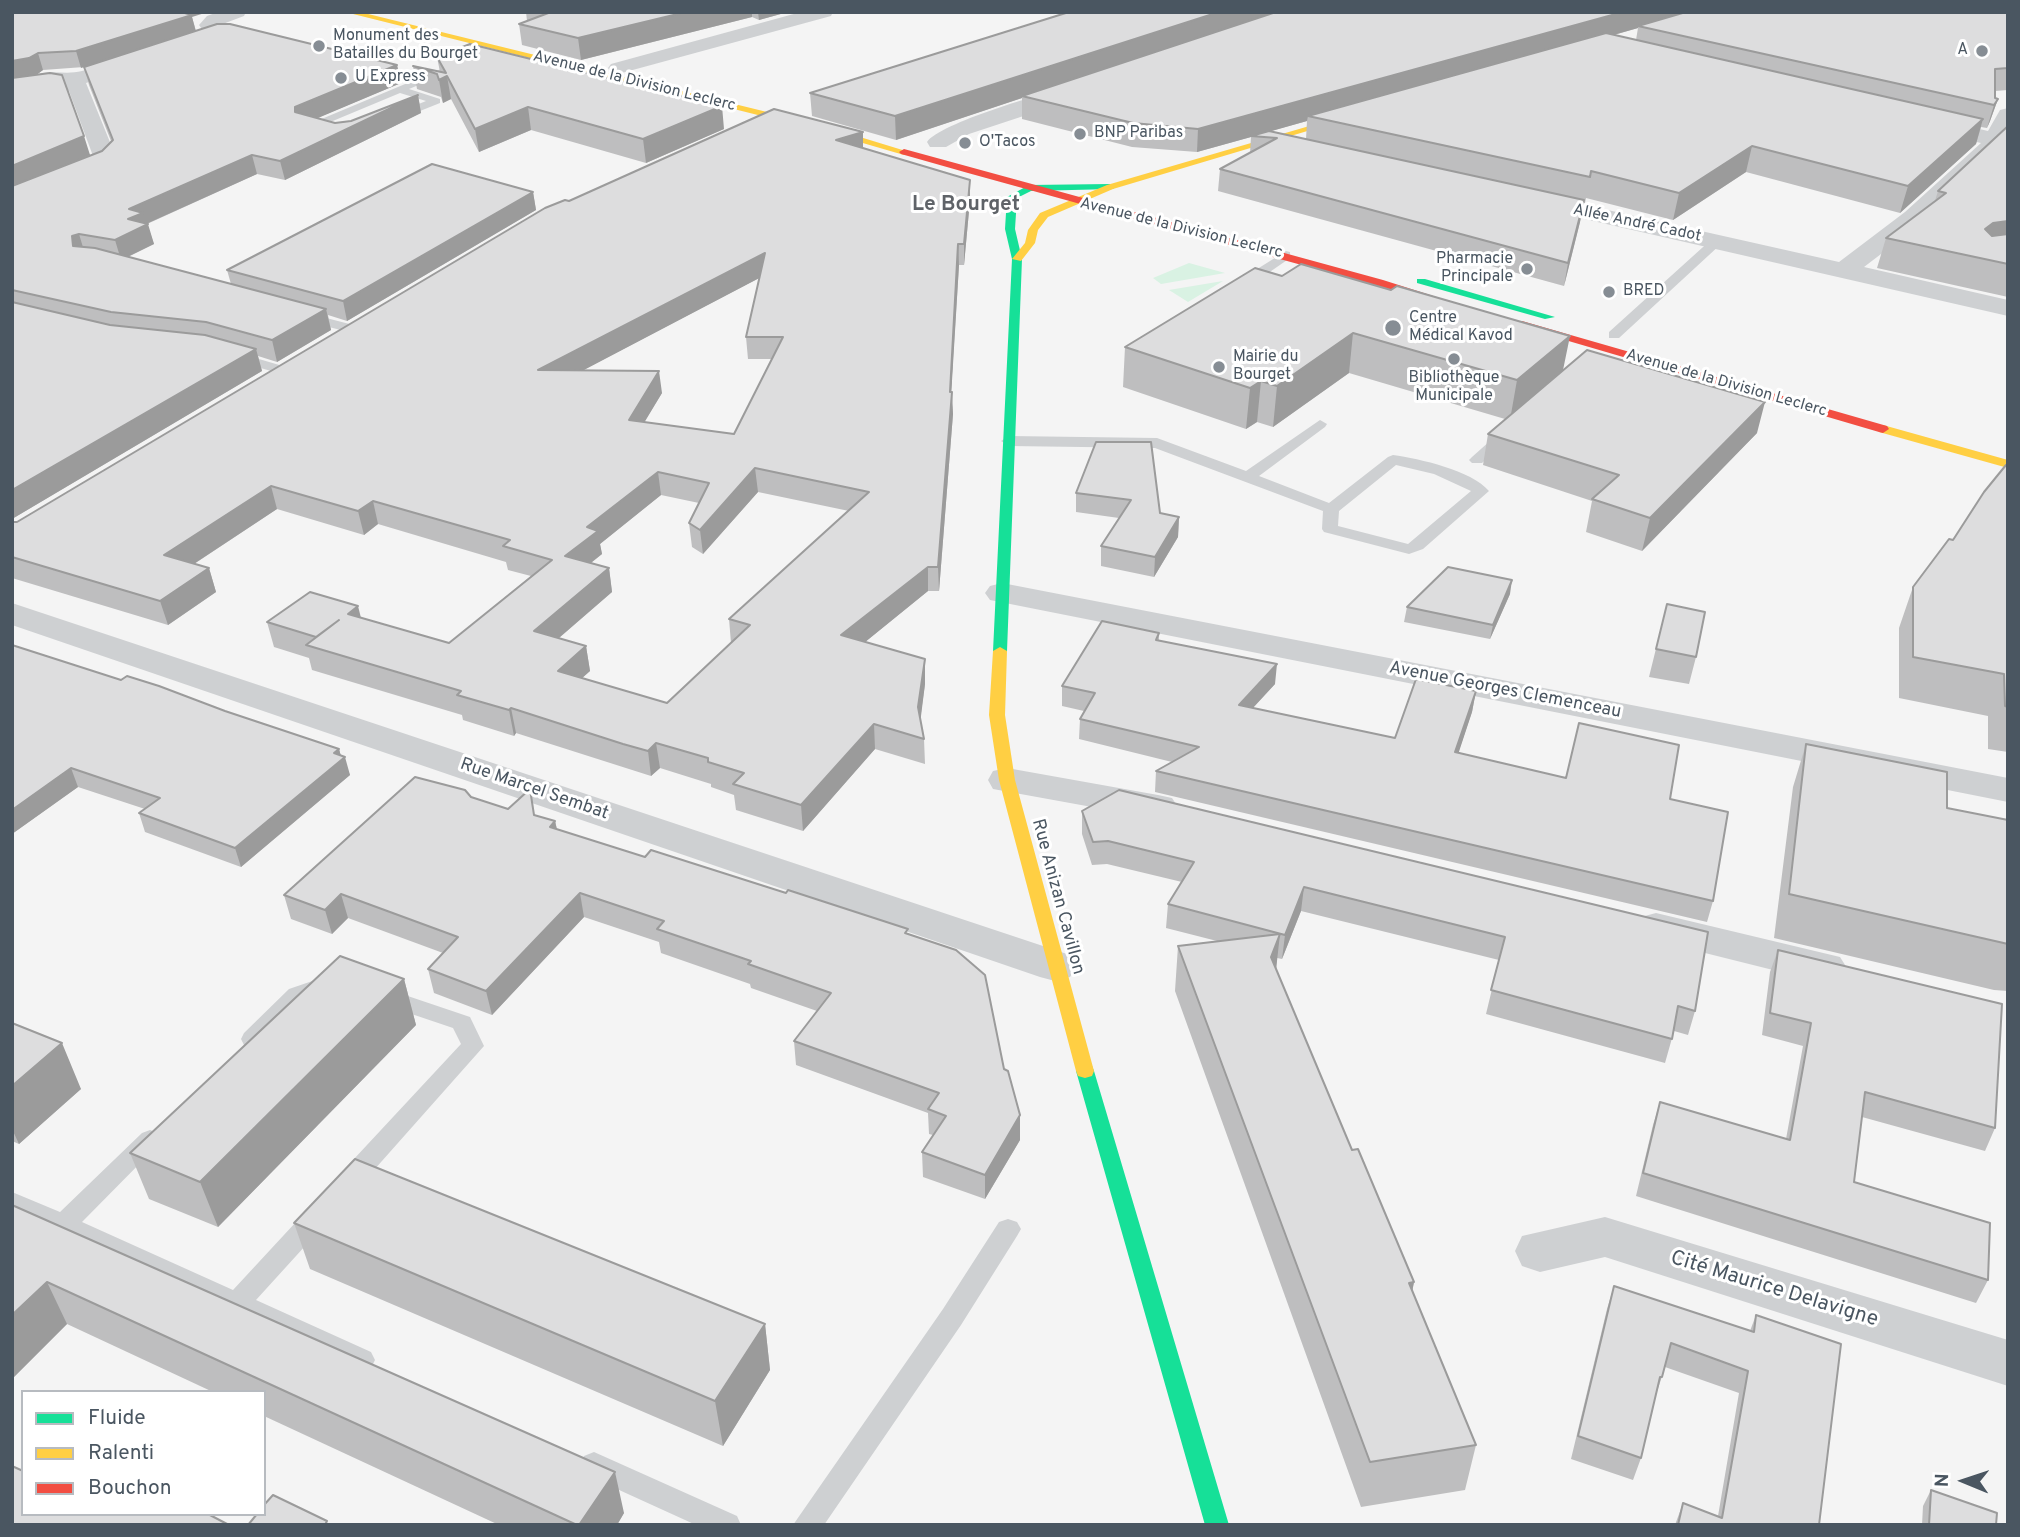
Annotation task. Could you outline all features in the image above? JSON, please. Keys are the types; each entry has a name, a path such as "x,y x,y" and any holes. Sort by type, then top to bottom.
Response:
{"main road":[{"name":"Avenue de la Division Leclerc","path":"349,12 774,117 1076,202 1609,342 1662,347"},
{"name":"Avenue de la Division Leclerc","path":"401,12 618,68 897,133"},
{"path":"1029,188 1110,187 1374,111"},
{"path":"931,141 964,149"},
{"name":"Avenue de la Division Leclerc","path":"1043,170 1133,195"},
{"name":"Rue Anizan Cavillon","path":"1017,260 1030,243 1033,230 1044,215 1110,187"},
{"name":"Rue Anizan Cavillon","path":"1029,188 1012,197 1010,204 1010,244 1017,260 997,715 1007,780 1055,966 1217,1525"},
{"name":"Avenue de la Division Leclerc","path":"1208,218 1609,342 1765,398 1868,423 2008,464"}],"street":[{"path":"12,88 84,77 218,36 209,25 214,20 237,12"},
{"path":"618,68 824,12"},
{"path":"12,69 78,87 105,157 99,163 12,200"},
{"path":"931,141 1090,86"},
{"path":"1843,271 1914,217 1990,147 2001,141 2008,115"},
{"path":"736,135 774,117"},
{"path":"1914,121 2001,141"},
{"path":"1266,142 1314,152"},
{"name":"Allée André Cadot","path":"1516,197 2008,308"},
{"path":"264,386 368,324"},
{"name":"Avenue Georges Clemenceau","path":"1002,593 2008,790"},
{"name":"Rue Marcel Sembat","path":"12,613 1055,966"},
{"path":"1007,780 1132,801 1199,817"},
{"path":"1617,918 1860,976"},
{"name":"Cité Maurice Delavigne","path":"1539,1251 1605,1237 2008,1363"}],"lane":[{"path":"481,56 501,49"},
{"path":"329,134 306,128 449,68"},
{"path":"404,78 418,81"},
{"path":"387,121 436,101 398,89"},
{"path":"1587,363 1717,241"},
{"path":"1233,291 1286,255"},
{"path":"298,315 368,324"},
{"path":"225,353 307,360"},
{"path":"1250,476 1320,424"},
{"path":"1477,460 1517,425"},
{"path":"1009,441 1157,443 1250,476 1331,509"},
{"path":"1392,460 1405,460 1476,486 1481,491 1417,546 1409,549 1330,529 1331,509 1392,460"},
{"path":"239,1052 297,995 327,984 348,986"},
{"path":"237,1303 473,1046 462,1023 372,991"},
{"path":"63,1225 170,1119"},
{"path":"12,1202 390,1372"},
{"path":"807,1525 952,1317 1009,1230"},
{"path":"568,1453 727,1525"}],"green space":[{"path":"1189,263 1225,273 1161,284 1153,278"},
{"path":"1223,281 1188,302 1169,290"}],"building":[{"path":"12,12 181,12 192,15 76,51 38,53 29,58 12,61"},
{"path":"551,12 686,12 578,38 519,24"},
{"path":"1069,12 1219,12 895,116 810,93"},
{"path":"1276,12 1623,12 1198,129 1133,123 1022,96"},
{"path":"1686,12 2008,12 2008,68 1995,69 1995,98 1998,99 1994,105 1638,26"},
{"path":"217,24 230,24 397,65 295,107 295,112 335,123 351,121 418,95 280,161 252,155 129,209 143,213 128,219 148,224 115,240 79,234 72,236 73,246 95,248 326,309 272,340 206,322 111,312 12,290 12,186 102,151 113,140 84,67"},
{"path":"1606,33 1983,119 1908,186 1752,146 1679,193 1591,171 1590,177 1308,116"},
{"path":"470,44 722,106 643,139 528,107 475,129 447,76 439,80 437,74 413,66 446,73 437,57"},
{"path":"50,73 62,75 84,136 12,166 12,78"},
{"path":"774,109 863,132 836,140 970,180 964,244 958,244 952,392 938,567 928,567 841,635 925,659 918,707 924,739 874,724 801,805 733,784 744,773 708,762 708,758 656,743 648,751 623,744 511,708 509,710 457,695 461,691 306,645 339,620 316,637 267,622 310,592 358,606 348,614 449,643 552,560 503,546 510,540 373,501 358,511 271,486 164,555 209,568 160,601 12,557 12,522 17,522 545,208 569,201","holes":["765,253 746,337 783,337 734,434 629,420 659,371 538,370","755,468 869,492 729,619 750,625 667,703 558,671 586,646 534,631 609,568 565,556 598,531 587,527 658,472 709,483 689,523 700,530"]},
{"path":"2008,126 2008,221 1993,223 1985,229 1992,236 2008,234 2008,264 1886,238 1946,193 1938,191"},
{"path":"1269,131 1584,200 1568,263 1220,169 1277,138 1251,136"},
{"path":"432,164 533,192 343,301 227,270"},
{"path":"1301,264 1391,290 1397,286 1570,336 1517,380 1353,333 1277,386 1261,381 1250,388 1125,347 1255,268 1282,276"},
{"path":"12,302 110,325 205,335 256,349 12,490"},
{"path":"1587,350 1765,402 1650,518 1592,499 1619,475 1488,434"},
{"path":"1096,442 1151,442 1160,513 1179,517 1155,557 1101,546 1131,500 1076,493"},
{"path":"2006,465 2008,707 2005,706 2004,674 1913,657 1913,587 1949,539 1953,540 1984,492"},
{"path":"1448,567 1512,580 1493,625 1407,607"},
{"path":"1667,604 1705,612 1696,657 1656,649"},
{"path":"1102,621 1159,633 1156,640 1277,664 1239,705 1395,738 1416,679 1476,691 1455,752 1566,778 1579,723 1679,745 1670,799 1728,812 1713,901 1156,771 1199,747 1080,719 1095,693 1062,686"},
{"path":"12,645 121,680 127,676 159,686 339,749 334,753 345,757 235,848 139,813 160,798 71,768 12,810"},
{"path":"1806,744 1947,772 1947,808 2008,820 2008,944 1789,894"},
{"path":"415,777 465,790 471,797 508,809 530,789 534,815 555,821 550,827 645,857 651,850 786,893 788,890 908,929 905,933 956,950 985,975 1004,1069 1008,1071 1020,1115 985,1175 922,1152 946,1116 928,1109 939,1093 794,1041 831,993 748,964 751,961 657,929 664,921 580,893 486,991 428,969 458,937 341,894 325,910 284,895"},
{"path":"1119,790 1708,932 1695,1011 1678,1006 1672,1039 1491,990 1505,937 1304,887 1285,935 1168,904 1194,862 1108,841 1093,842 1082,811"},
{"path":"1280,934 1271,957 1352,1150 1358,1149 1414,1282 1409,1283 1476,1445 1370,1462 1178,946"},
{"path":"1778,950 2002,1004 1995,1128 1865,1092 1854,1182 1990,1223 1988,1280 1643,1173 1660,1102 1790,1140 1811,1023 1770,1013"},
{"path":"340,956 404,979 200,1182 130,1153"},
{"path":"12,1023 62,1043 12,1086"},
{"path":"355,1159 765,1324 715,1401 294,1223"},
{"path":"12,1205 615,1472 577,1525 47,1282 12,1315"},
{"path":"1614,1286 1754,1332 1756,1315 1841,1344 1819,1525 1678,1525 1683,1503 1722,1518 1748,1371 1671,1343 1641,1458 1578,1436"},
{"path":"12,1466 21,1470 21,1516 212,1516 229,1525 12,1525"},
{"path":"1931,1490 1997,1513 1996,1525 1929,1525"},
{"path":"273,1495 327,1521 325,1525 248,1525 255,1516 266,1516 266,1503"}],"traffic: fast":[{"path":"1000,651 1017,259 1010,229 1012,197 1029,188 1110,187"},
{"path":"1421,281 1549,317"},
{"path":"1085,1071 1217,1525"}],"traffic: slow":[{"path":"349,12 821,128 904,152"},
{"path":"1017,259 1030,243 1033,230 1044,215 1110,187 1357,115"},
{"path":"1883,429 2008,464"},
{"path":"1000,651 997,715 1007,780 1085,1071"}],"traffic: jam":[{"path":"904,152 1447,302"},
{"path":"1518,323 1883,429"}],"place":[{"name":"Monument des Batailles du Bourget","path":"319,46"},
{"name":"A","path":"1982,51"},
{"name":"U Express","path":"341,78"},
{"name":"BNP Paribas","path":"1080,134"},
{"name":"O'Tacos","path":"965,143"},
{"name":"Pharmacie Principale","path":"1527,269"},
{"name":"BRED","path":"1609,292"},
{"name":"Centre Médical Kavod","path":"1393,328"},
{"name":"Bibliothèque Municipale","path":"1454,359"},
{"name":"Mairie du Bourget","path":"1219,367"}],"district":[{"name":"Le Bourget","path":"966,206"}]}
